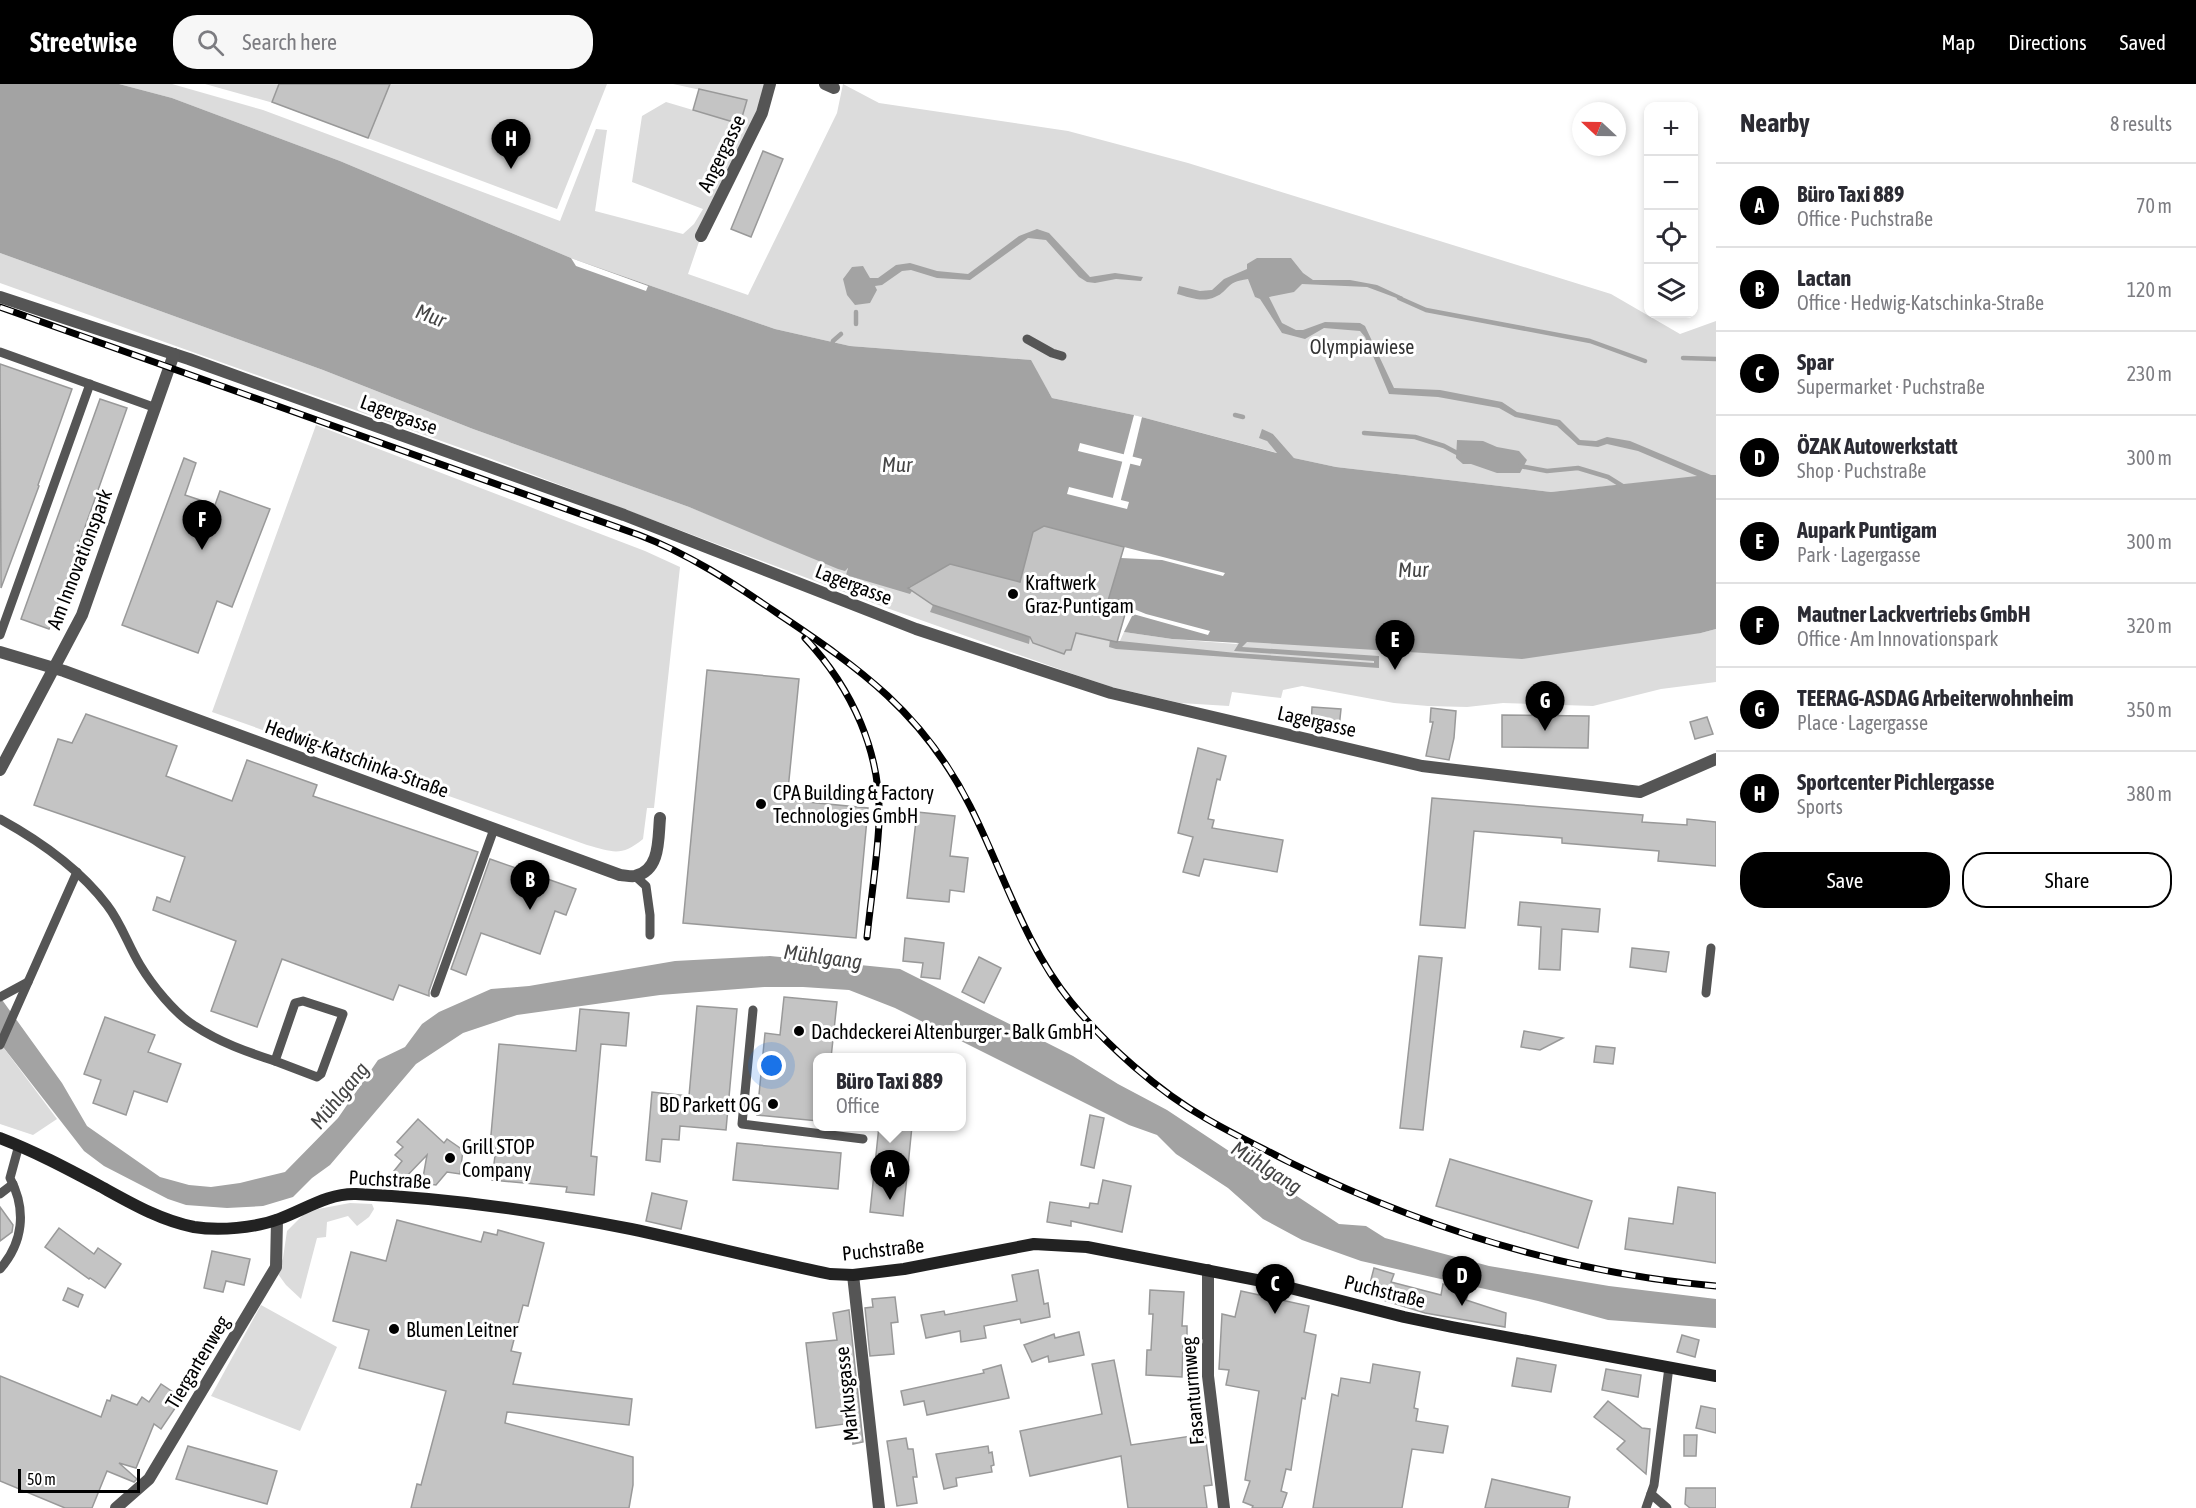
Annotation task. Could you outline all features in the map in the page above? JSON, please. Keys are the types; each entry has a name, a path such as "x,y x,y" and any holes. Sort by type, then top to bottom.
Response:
{"main road":[{"name":"Puchstraße","path":"0,1138 65,1167 144,1210 169,1221 196,1227 248,1227 277,1220 332,1197 353,1194 430,1199 533,1212 821,1272 853,1275 904,1269 1034,1244 1087,1247 1286,1286 1404,1317 1452,1327 1716,1376"}],"street":[{"name":"Angergasse","path":"701,236 762,113 770,84"},
{"name":"Lagergasse","path":"0,297 174,354 624,515 916,629 1111,693 1422,766 1640,792 1716,759"},
{"name":"Am Innovationspark","path":"0,770 82,615 174,354"},
{"name":"Hedwig-Katschinka-Straße","path":"0,652 64,671 620,875 635,876"},
{"path":"635,876 649,869 656,856 660,818"},
{"name":"Tiergartenweg","path":"116,1508 149,1479 276,1267 277,1220"},
{"name":"Fasanturmweg","path":"1208,1270 1208,1376 1224,1508"},
{"name":"Markusgasse","path":"853,1275 879,1508"}],"lane":[{"path":"1027,339 1062,356"},
{"path":"0,352 156,408"},
{"path":"0,635 90,384"},
{"path":"0,819 27,834 77,872 107,905 122,928 140,966 162,996 194,1026 241,1050 316,1077 321,1074 343,1014 303,1001 295,1003 275,1061"},
{"path":"435,993 494,828"},
{"path":"0,1045 77,872"},
{"path":"635,876 646,886 650,935"},
{"path":"1706,993 1712,948"},
{"path":"1,996 28,982"},
{"path":"753,1010 742,1124 863,1139"},
{"path":"0,1269 20,1237 21,1213 17,1193 10,1178 19,1145"},
{"path":"0,1194 13,1184"},
{"path":"1646,1508 1654,1485 1669,1368"},
{"path":"1651,1494 1667,1508"}],"green space":[{"name":"Olympiawiese","path":"119,84 172,84 263,110 560,221 596,129 607,130 595,211 683,234 694,224 703,209 632,182 642,116 666,102 740,124 747,100 673,84 770,84 701,236 688,274 748,295 837,113 843,84 879,103 1068,131 1188,163 1611,294 1644,313 1644,318 1652,318 1680,334 1716,321 1716,475 1551,492 1336,467 1294,458 1273,434 1267,441 1278,453 1134,415 1052,398 1030,360 850,346 775,329 571,258 340,161 172,98"},
{"path":"205,84 607,84 557,209 277,104"},
{"path":"0,253 323,370 473,429 689,507 846,569 908,588 933,605 1030,637 1033,643 1064,653 1066,650 1071,650 1076,633 1119,643 1124,632 1172,639 1236,644 1243,641 1701,633 1716,629 1716,682 1661,689 1593,706 1503,703 1467,707 1428,706 1394,703 1302,686 1283,690 1281,698 1232,692 1229,706 1180,703 1112,687 884,607 486,457 0,283"},
{"path":"316,425 645,551 680,567 654,808 647,808 643,839 622,851 604,850 587,845 212,712"},
{"path":"0,1043 57,1119 33,1135 0,1124"},
{"path":"350,1203 372,1204 374,1209 369,1217 357,1226 348,1216 327,1222 326,1237 317,1238 301,1299 278,1274 287,1231 303,1215 318,1209"},
{"path":"261,1305 337,1347 300,1431 211,1396"}],"water":[{"name":"Mur","path":"0,84 119,84 172,98 340,161 571,258 775,329 850,346 1031,360 1052,398 1134,415 1277,453 1267,441 1259,438 1262,429 1273,434 1294,458 1336,467 1551,492 1697,476 1638,451 1607,444 1598,447 1578,445 1557,426 1515,417 1499,408 1438,397 1389,394 1365,337 1360,331 1324,328 1305,339 1282,333 1260,299 1255,297 1248,279 1231,284 1220,295 1210,299 1196,299 1177,294 1179,286 1200,291 1212,290 1224,279 1247,269 1247,264 1257,258 1291,258 1303,273 1313,280 1350,280 1377,285 1403,297 1402,300 1367,287 1302,284 1294,292 1269,297 1282,323 1296,330 1303,330 1325,322 1360,323 1365,326 1394,388 1440,390 1502,402 1517,412 1560,420 1580,440 1596,441 1607,437 1630,441 1711,475 1716,475 1716,629 1522,659 1247,642 1242,647 1379,656 1379,668 1116,649 1109,647 1110,640 1236,653 1374,663 1374,661 1234,651 1239,643 1172,639 1124,632 1133,614 1208,635 1210,631 1146,614 1109,599 1107,604 950,565 909,587 912,591 910,594 846,575 848,568 845,571 838,569 689,507 473,429 323,370 0,253","holes":["1080,443 1142,459 1140,466 1078,451","1069,487 1129,502 1127,509 1067,494","1124,547 1225,573 1223,576 1162,560 1121,558"]},
{"path":"1037,229 1049,233 1090,277 1115,273 1143,277 1141,281 1116,279 1095,283 1087,282 1079,277 1046,240 1028,238 970,280 937,278 911,270 902,271 882,285 875,286 877,290 870,303 855,305 847,295 843,279 852,267 863,266 870,278 878,278 896,265 910,263 937,271 968,274 1019,236"},
{"path":"1457,440 1483,441 1497,447 1519,451 1527,460 1520,473 1497,473 1471,464 1463,464 1456,458"},
{"path":"933,605 1030,637 1029,644 930,612"},
{"name":"Mühlgang","path":"770,956 900,969 1073,1056 1118,1084 1167,1110 1339,1224 1366,1226 1385,1238 1489,1266 1609,1286 1716,1299 1716,1328 1608,1320 1538,1301 1361,1261 1302,1240 1263,1219 1228,1188 1176,1154 1157,1135 1129,1125 895,1008 849,990 764,987 660,995 517,1015 463,1033 416,1064 330,1165 312,1178 293,1197 263,1206 227,1208 186,1205 168,1199 104,1166 84,1151 0,1043 0,997 62,1083 87,1126 160,1177 189,1185 211,1187 240,1183 285,1172 338,1118 378,1060 405,1047 422,1024 439,1012 491,989 529,986 675,961"}],"pier":[{"path":"571,258 648,286 646,291 576,266"},
{"path":"1134,415 1142,417 1132,459 1123,457"},
{"path":"1123,459 1131,461 1120,503 1112,501"}],"building":[{"path":"279,84 390,84 368,138 272,102"},
{"path":"699,89 747,100 740,124 693,110"},
{"path":"763,151 783,159 751,237 731,229"},
{"path":"0,364 72,389 1,588"},
{"path":"100,399 127,408 49,629 21,619"},
{"path":"184,458 196,463 185,495 215,505 220,491 270,509 232,607 217,601 198,653 122,625"},
{"name":"Kraftwerk Graz-Puntigam","path":"1044,526 1124,547 1107,604 1126,611 1117,642 1076,633 1071,650 1066,650 1064,654 1033,643 1030,637 933,605 908,588 950,564 1020,582 1033,532"},
{"name":"CPA Building & Factory Technologies GmbH","path":"707,670 799,679 787,800 868,808 856,938 683,923"},
{"path":"1312,707 1341,709 1339,728 1311,727"},
{"path":"1431,708 1456,711 1454,738 1449,760 1426,756 1433,722 1430,722"},
{"path":"86,714 177,746 166,776 232,801 247,760 317,785 313,796 478,852 429,996 399,985 393,1000 282,959 257,1027 211,1011 236,941 153,910 157,897 170,902 185,857 34,805 58,739 72,743"},
{"path":"1502,715 1589,716 1588,748 1502,747"},
{"path":"1707,717 1713,734 1695,739 1690,722"},
{"path":"1198,748 1226,756 1220,780 1217,779 1208,819 1214,820 1212,828 1283,840 1277,872 1204,859 1199,876 1183,872 1193,837 1178,833"},
{"path":"1432,798 1643,815 1642,822 1687,825 1687,819 1716,822 1716,866 1658,861 1659,851 1562,843 1562,838 1474,831 1465,928 1420,925"},
{"path":"917,812 955,816 950,856 968,858 964,892 950,890 949,902 907,898"},
{"path":"490,859 576,889 566,915 555,911 540,954 481,933 466,975 451,969"},
{"path":"1520,902 1600,909 1598,932 1562,929 1560,970 1539,969 1541,927 1518,925"},
{"path":"905,938 944,943 940,979 921,977 923,963 903,961"},
{"path":"1632,948 1669,952 1666,972 1630,967"},
{"path":"1419,956 1442,958 1423,1130 1400,1128"},
{"path":"979,957 1001,968 984,1003 962,992"},
{"path":"784,997 837,1002 832,1053 813,1053 813,1121 757,1115 765,1033 780,1035"},
{"path":"697,1006 737,1009 726,1130 680,1126 679,1140 662,1139 660,1162 646,1160 652,1092 689,1096"},
{"path":"580,1009 629,1013 626,1046 601,1044 591,1156 597,1157 594,1195 566,1192 567,1187 492,1180 496,1147 490,1146 499,1044 576,1051"},
{"path":"105,1017 155,1035 148,1052 181,1064 167,1102 134,1091 126,1115 93,1103 101,1080 84,1074"},
{"path":"1524,1031 1563,1038 1540,1050 1521,1047"},
{"path":"1596,1046 1615,1048 1613,1064 1594,1062"},
{"path":"1090,1115 1104,1118 1094,1168 1081,1165"},
{"path":"418,1119 444,1143 447,1139 463,1150 460,1174 447,1172 436,1185 422,1183 427,1155 403,1180 394,1171 402,1161 395,1155 403,1147 397,1142"},
{"path":"878,1131 912,1131 903,1216 870,1212"},
{"path":"737,1143 841,1153 838,1189 733,1180"},
{"path":"1450,1159 1592,1201 1578,1248 1436,1206"},
{"path":"1103,1180 1131,1186 1122,1232 1071,1221 1071,1226 1047,1222 1050,1202 1089,1208 1090,1203 1098,1204"},
{"path":"1678,1187 1716,1193 1716,1263 1625,1249 1629,1218 1673,1224"},
{"path":"652,1193 687,1201 681,1229 646,1221"},
{"path":"0,1207 13,1225 12,1232 0,1241"},
{"path":"397,1220 481,1242 484,1232 497,1235 498,1230 544,1243 528,1306 523,1305 511,1351 521,1353 513,1384 632,1399 629,1425 507,1412 505,1423 633,1457 633,1485 629,1508 411,1508 417,1484 421,1485 446,1391 359,1368 369,1330 333,1321 351,1252 386,1261"},
{"path":"59,1228 94,1254 98,1248 121,1264 105,1288 45,1247"},
{"path":"212,1251 250,1259 244,1285 226,1281 223,1292 204,1288"},
{"path":"1374,1268 1394,1274 1391,1282 1441,1295 1443,1284 1464,1290 1462,1295 1467,1297 1466,1300 1506,1313 1505,1327 1425,1313 1367,1295"},
{"path":"1038,1270 1044,1304 1048,1303 1050,1317 1021,1323 1020,1319 984,1326 986,1338 961,1342 960,1331 926,1338 921,1315 944,1311 945,1315 1017,1301 1012,1275"},
{"path":"68,1288 83,1295 78,1307 63,1300"},
{"path":"1150,1290 1184,1292 1182,1326 1187,1326 1187,1342 1183,1341 1182,1377 1146,1375 1147,1350 1151,1350 1153,1314 1149,1314"},
{"path":"1241,1291 1309,1306 1304,1332 1316,1335 1305,1399 1302,1398 1291,1470 1286,1469 1281,1491 1287,1493 1282,1508 1252,1508 1253,1506 1243,1502 1250,1481 1245,1480 1259,1391 1226,1385 1229,1370 1219,1369 1222,1314 1235,1317"},
{"path":"895,1297 898,1322 891,1323 894,1354 870,1356 865,1308 873,1307 872,1299"},
{"path":"849,1310 863,1442 853,1444 851,1423 816,1428 806,1343 837,1340 833,1313"},
{"path":"1079,1332 1084,1355 1049,1362 1048,1356 1032,1362 1024,1345 1054,1334 1055,1338"},
{"path":"1682,1335 1699,1340 1695,1357 1677,1352"},
{"path":"1517,1358 1556,1365 1551,1392 1512,1386"},
{"path":"1114,1360 1131,1445 1205,1434 1212,1485 1204,1486 1207,1508 1128,1508 1121,1456 1030,1476 1020,1431 1102,1414 1092,1364"},
{"path":"1373,1364 1420,1372 1414,1408 1418,1409 1416,1421 1448,1426 1443,1453 1412,1449 1402,1508 1313,1508 1332,1394 1338,1396 1341,1378 1370,1383"},
{"path":"1001,1365 1009,1398 927,1415 924,1401 904,1405 901,1391 984,1373 983,1370"},
{"path":"1606,1369 1641,1375 1638,1397 1602,1390"},
{"path":"0,1376 101,1417 107,1400 110,1401 112,1395 137,1405 142,1397 149,1402 161,1384 182,1398 161,1429 154,1424 136,1468 119,1463 137,1479 134,1482 107,1471 92,1508 65,1508 0,1481"},
{"path":"1608,1401 1642,1428 1650,1429 1646,1474 1617,1449 1625,1441 1594,1417"},
{"path":"1701,1406 1716,1409 1716,1433 1696,1428"},
{"path":"1684,1435 1697,1435 1696,1456 1684,1456"},
{"path":"906,1438 908,1449 913,1449 917,1477 913,1477 917,1503 897,1506 887,1441"},
{"path":"188,1446 277,1471 267,1504 176,1479"},
{"path":"988,1446 989,1453 992,1452 994,1465 991,1466 992,1472 956,1478 957,1486 944,1489 936,1454"},
{"path":"1492,1479 1570,1497 1568,1508 1485,1508"},
{"path":"1686,1488 1716,1488 1716,1508 1690,1508 1685,1504"}],"waterway":[{"path":"1399,298 1426,310 1590,341 1645,361"},
{"path":"856,312 856,324"},
{"path":"832,345 841,334"},
{"path":"1683,358 1716,359"},
{"path":"1235,415 1243,417"},
{"path":"1364,433 1415,437 1444,446 1459,454"},
{"path":"1520,466 1547,471 1578,468 1608,477 1624,487"}],"railway":[{"path":"0,307 639,535 710,570 863,674 910,719 932,744 952,773 970,806 1027,932 1055,980 1100,1035 1170,1095 1217,1125 1287,1161 1389,1207 1442,1226 1550,1258 1660,1280 1716,1286"},
{"path":"805,638 822,657 850,700 861,723 875,772 879,797 879,823 867,937"}],"place":[{"name":"Sportcenter Pichlergasse","path":"511,169"},
{"name":"Mautner Lackvertriebs GmbH","path":"202,550"},
{"name":"Kraftwerk Graz-Puntigam","path":"1013,594"},
{"name":"Aupark Puntigam","path":"1395,670"},
{"name":"TEERAG-ASDAG Arbeiterwohnheim","path":"1545,731"},
{"name":"CPA Building & Factory Technologies GmbH","path":"761,804"},
{"name":"Lactan","path":"530,910"},
{"name":"Dachdeckerei Altenburger - Balk GmbH","path":"799,1031"},
{"name":"BD Parkett OG","path":"773,1104"},
{"name":"Grill STOP Company","path":"450,1158"},
{"name":"Büro Taxi 889","path":"890,1200"},
{"name":"ÖZAK Autowerkstatt","path":"1462,1306"},
{"name":"Spar","path":"1275,1314"},
{"name":"Blumen Leitner","path":"394,1329"}]}
